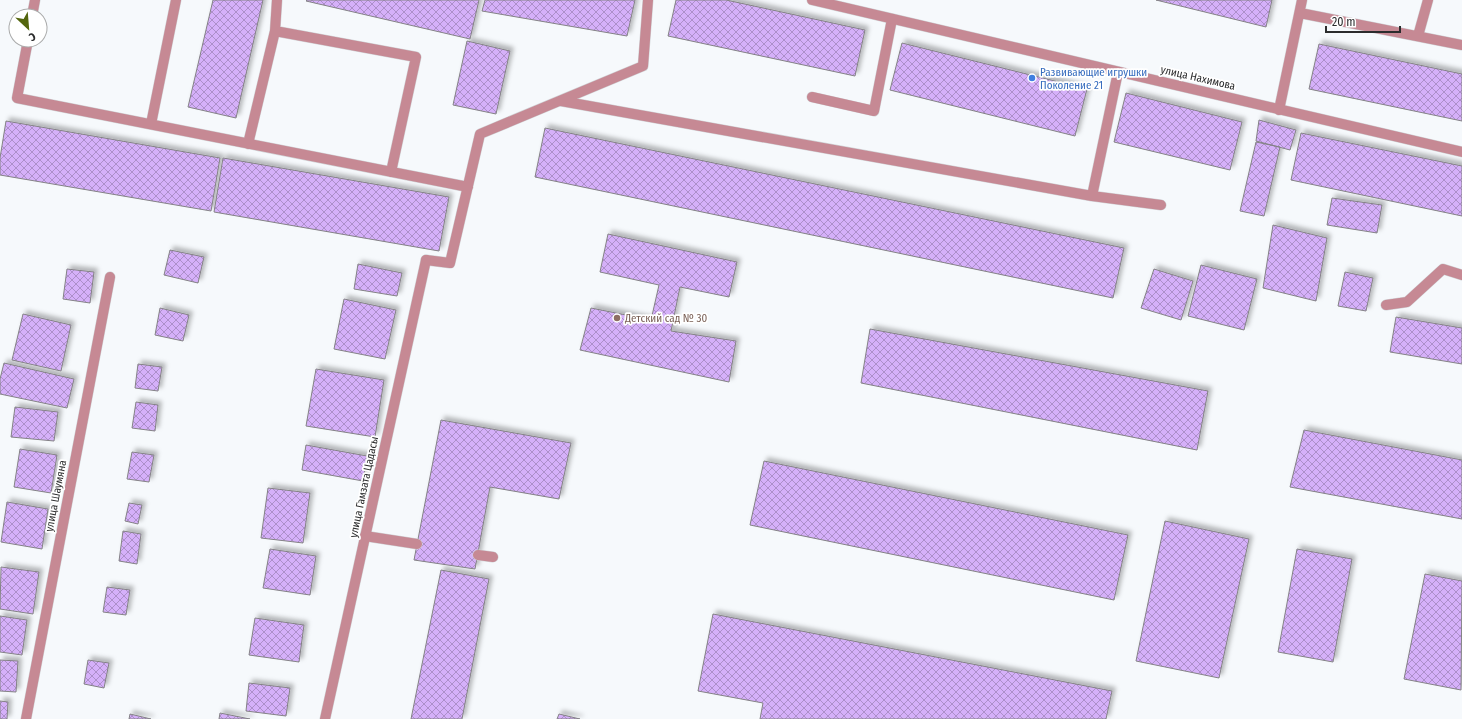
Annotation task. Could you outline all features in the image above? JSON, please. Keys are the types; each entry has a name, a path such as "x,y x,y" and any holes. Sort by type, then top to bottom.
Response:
{"street":[{"path":"151,124 176,0"},
{"path":"248,144 274,31 277,0"},
{"path":"26,48 17,98 468,187 480,134 643,66 648,0"},
{"name":"улица Нахимова","path":"812,0 1462,152"},
{"path":"1279,110 1302,0"},
{"path":"1418,36 1428,0"},
{"path":"1300,13 1462,45"},
{"path":"812,97 874,111 892,18"},
{"path":"274,31 416,57 390,172"},
{"path":"1092,196 1118,72"},
{"path":"560,101 1092,196 1161,205"},
{"name":"улица Гамзата Цадасы","path":"325,719 426,260 450,263 468,187"},
{"path":"1386,305 1407,302 1443,269 1462,275"},
{"name":"улица Шаумяна","path":"26,719 110,278"},
{"path":"366,536 417,544"},
{"path":"478,555 493,557"}],"building":[{"path":"213,0 263,0 236,118 188,107"},
{"path":"479,0 470,39 306,1"},
{"path":"485,0 635,0 627,36 482,11"},
{"path":"676,0 726,0 865,30 855,76 668,36"},
{"path":"1156,0 1272,0 1266,27"},
{"path":"467,41 510,51 496,114 453,105"},
{"path":"902,43 1087,89 1075,136 890,90"},
{"path":"1319,44 1462,74 1462,121 1309,89"},
{"path":"1126,93 1242,122 1230,170 1114,142"},
{"path":"1259,120 1296,130 1290,150 1256,141"},
{"path":"6,121 220,158 211,211 0,175 0,158"},
{"path":"545,128 1124,248 1113,298 535,177"},
{"path":"1301,133 1462,166 1462,216 1291,180"},
{"path":"1256,142 1280,147 1264,216 1240,211"},
{"path":"223,158 449,197 439,251 214,212"},
{"path":"1332,198 1382,205 1377,233 1327,225"},
{"path":"1273,225 1327,238 1316,301 1263,288"},
{"path":"608,234 737,262 729,297 680,287 671,331 736,341 729,382 580,350 591,308 651,320 659,285 600,272"},
{"path":"170,250 204,257 198,283 164,275"},
{"path":"358,264 402,273 397,296 354,289"},
{"path":"1201,265 1257,279 1244,330 1188,316"},
{"path":"67,269 94,272 90,303 63,299"},
{"path":"1154,269 1193,281 1181,320 1141,308"},
{"path":"1345,272 1373,278 1366,311 1338,306"},
{"path":"344,299 396,310 385,359 334,349"},
{"path":"160,308 189,315 183,341 155,335"},
{"path":"23,314 71,325 61,371 12,360"},
{"path":"1396,317 1462,328 1462,364 1390,352"},
{"path":"870,329 1208,391 1197,450 861,383"},
{"path":"4,363 74,379 67,408 0,394 0,379"},
{"path":"138,364 162,367 158,391 135,388"},
{"path":"316,369 384,380 375,437 306,426"},
{"path":"136,402 158,405 155,431 132,428"},
{"path":"15,407 58,412 54,441 11,437"},
{"path":"441,420 571,443 559,499 490,487 475,569 414,560"},
{"path":"1304,430 1462,460 1462,519 1290,487"},
{"path":"306,445 367,456 363,481 302,470"},
{"path":"20,449 57,455 51,493 14,487"},
{"path":"132,452 154,455 149,482 127,479"},
{"path":"764,461 1128,535 1114,600 750,525"},
{"path":"268,488 310,493 303,543 261,538"},
{"path":"7,502 48,509 42,549 1,542"},
{"path":"129,503 142,505 138,524 125,521"},
{"path":"1165,521 1249,539 1219,678 1136,661"},
{"path":"123,531 141,534 137,564 119,561"},
{"path":"270,549 316,556 310,595 263,588"},
{"path":"1297,549 1352,559 1333,662 1278,652"},
{"path":"1,567 39,572 33,614 0,609"},
{"path":"441,570 489,579 462,719 411,719"},
{"path":"1425,574 1462,581 1461,690 1404,679"},
{"path":"107,587 130,590 126,615 103,612"},
{"path":"713,614 1112,691 1106,719 760,719 763,703 698,691"},
{"path":"0,616 27,620 22,655 0,652"},
{"path":"255,618 304,625 299,662 249,655"},
{"path":"0,660 18,661 16,692 0,691"},
{"path":"88,660 109,663 104,688 84,684"},
{"path":"249,683 290,688 286,716 246,711"},
{"path":"0,701 8,702 7,719 0,719"},
{"path":"220,713 250,719 219,719"},
{"path":"130,714 151,719 129,719"},
{"path":"559,714 580,719 557,719"}],"place":[{"name":"Развивающие игрушки Поколение 21","path":"1032,78"},
{"name":"Детский сад № 30","path":"617,318"}]}
